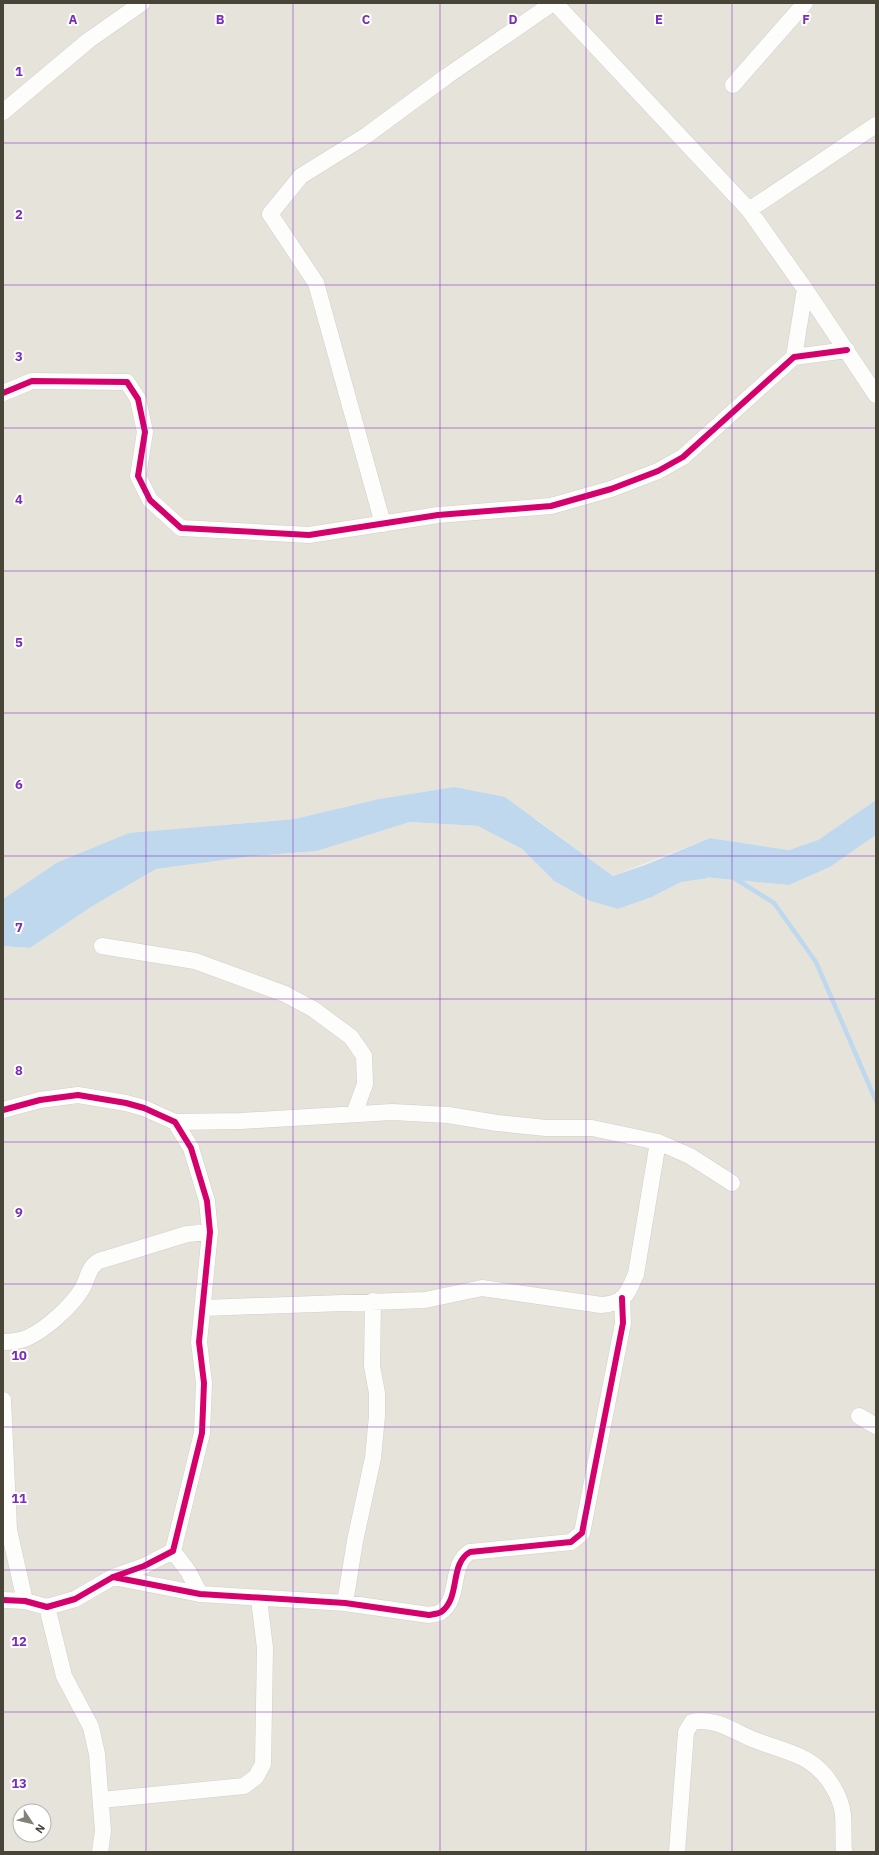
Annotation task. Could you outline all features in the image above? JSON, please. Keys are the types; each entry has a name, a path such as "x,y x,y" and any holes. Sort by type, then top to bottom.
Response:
{"street":[{"path":"3,112 88,40 142,3"},
{"path":"383,524 316,283 270,214 301,176 367,135 447,76 554,3 749,210 805,288 876,394"},
{"path":"733,85 805,3"},
{"path":"749,210 876,125"},
{"path":"794,357 805,288"},
{"path":"3,393 32,381 127,382 138,399 145,432 138,476 150,500 180,528 309,535 438,515 551,506 611,489 658,470 683,457 794,357 847,350"},
{"path":"102,946 195,961 285,994 312,1009 351,1036 364,1056 365,1084 354,1114"},
{"path":"3,1110 40,1100 78,1095 126,1103 144,1108 175,1122 241,1121 392,1112 448,1115 497,1123 546,1128 592,1128 658,1142 690,1156 732,1183"},
{"path":"3,1600 25,1601 47,1607 75,1599 113,1577 144,1566 173,1551 202,1433 204,1383 199,1342 204,1308 210,1232 207,1201 191,1148 175,1122"},
{"path":"204,1308 425,1300 482,1288 602,1305 615,1304 628,1293 636,1274 658,1142"},
{"path":"3,1342 14,1342 27,1338 42,1329 72,1302 82,1289 90,1270 99,1261 187,1234 210,1232"},
{"path":"113,1577 200,1594 259,1599 345,1603 429,1616 441,1612 450,1601 458,1567 463,1556 470,1552 571,1542 578,1538 582,1533 623,1323 622,1298"},
{"path":"345,1603 355,1541 373,1458 377,1416 377,1393 372,1366 373,1301"},
{"path":"3,1400 9,1530 25,1601"},
{"path":"859,1416 876,1426"},
{"path":"173,1551 188,1571 200,1594"},
{"path":"101,1800 244,1786 256,1777 263,1764 265,1648 259,1599"},
{"path":"47,1607 64,1676 91,1727 97,1754 103,1831 100,1852"},
{"path":"677,1852 686,1732 692,1722 703,1720 725,1726 773,1748 800,1755 815,1764 827,1776 838,1795 843,1814 844,1852"}],"shaded area":[{"path":"3,3 876,3 876,800 818,840 789,850 710,838 613,876 536,819 454,787 379,799 294,819 222,825 56,863 3,899"},
{"path":"410,822 478,826 522,849 554,881 590,901 618,909 652,897 692,876 789,885 830,867 876,835 876,1852 3,1852 3,946 30,948 91,907 156,869 254,856 317,851"}],"water":[{"path":"454,787 505,797 613,876 645,865 710,838 789,850 818,840 876,800 876,835 830,867 789,885 692,876 652,897 618,909 590,901 554,881 522,849 478,826 410,822 317,851 254,856 156,869 91,907 30,948 3,946 3,899 56,863 129,833 294,819 379,799"}],"waterway":[{"path":"679,880 706,876"},
{"path":"734,878 774,903 816,962 876,1101"}],"cycle path":[{"path":"3,393 32,381 127,382 138,399 145,432 138,476 150,500 181,528 309,535 438,515 551,506 611,489 658,471 683,457 794,357 847,350"},
{"path":"3,1110 40,1100 78,1095 126,1103 144,1108 175,1122 191,1148 207,1201 210,1232 199,1342 204,1383 202,1433 173,1551 144,1566 113,1577 75,1599 47,1607 25,1601 3,1600"},
{"path":"113,1577 200,1594 345,1603 429,1615 440,1613 447,1606 451,1598 459,1564 470,1552 571,1542 582,1533 623,1323 622,1298"}]}
